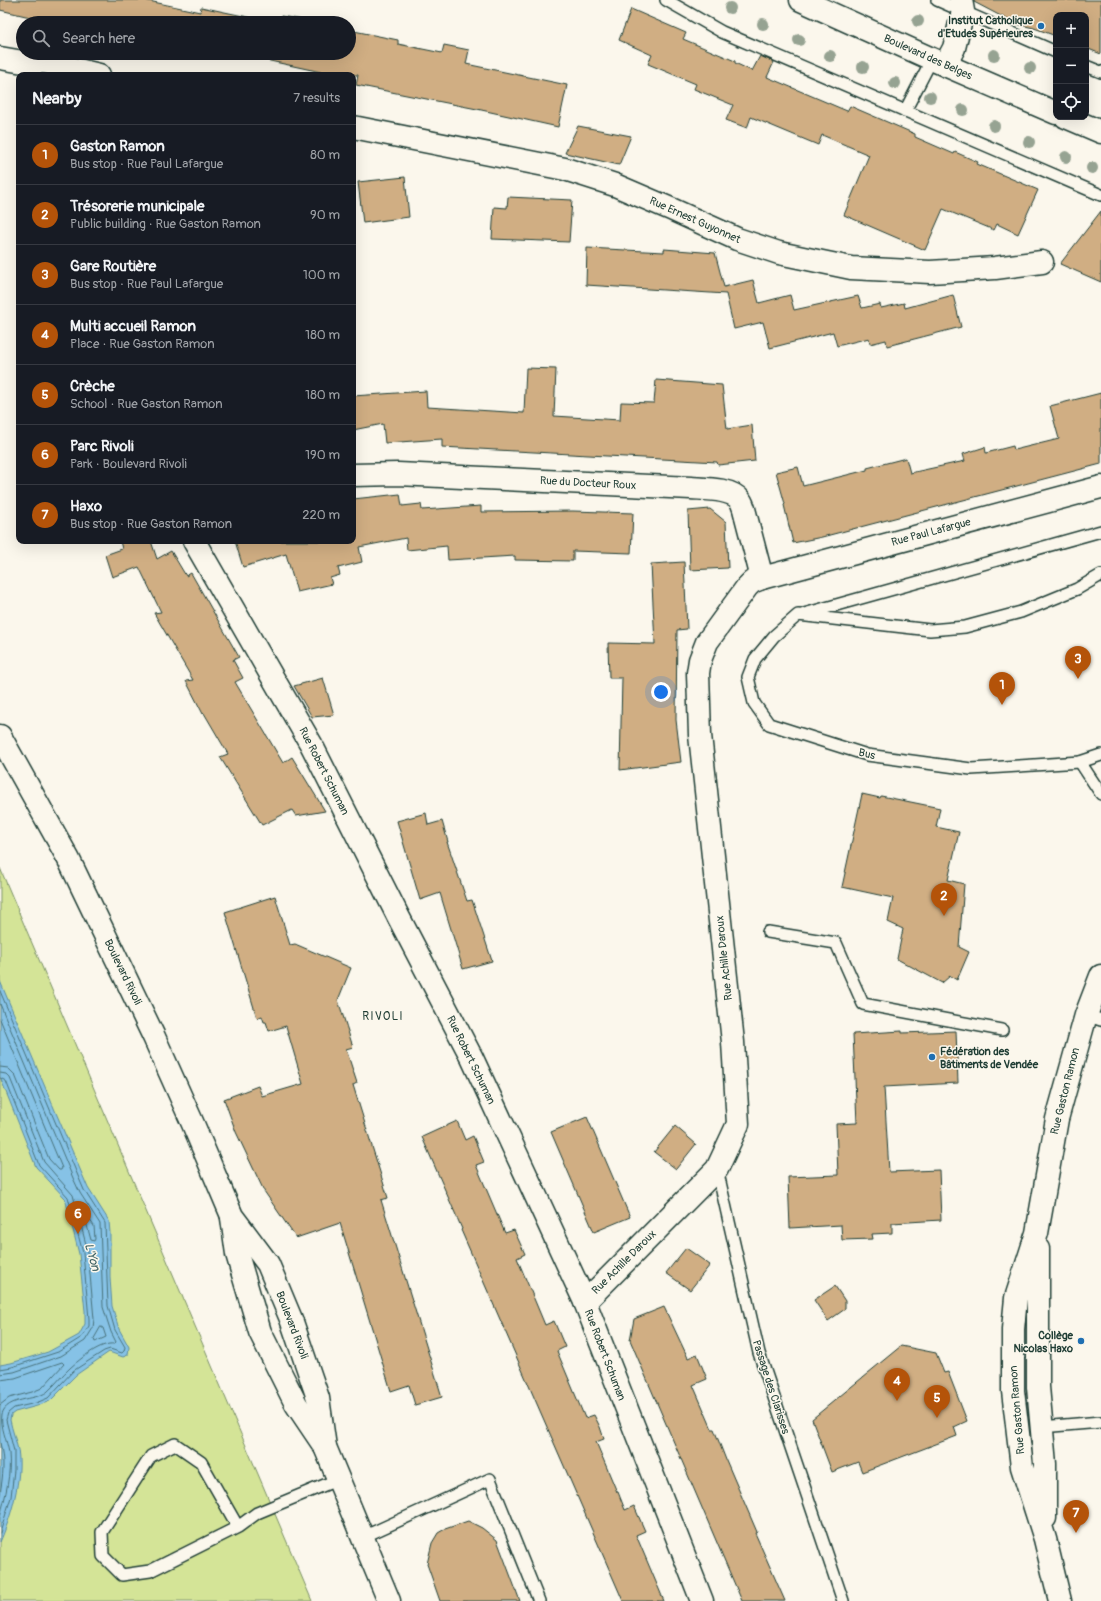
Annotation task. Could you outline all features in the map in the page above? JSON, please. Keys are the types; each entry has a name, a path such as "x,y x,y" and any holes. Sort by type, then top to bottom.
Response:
{"street":[{"name":"Boulevard des Belges","path":"801,0 1053,112"},
{"path":"939,62 954,48 962,6"},
{"path":"0,58 25,68 45,62 87,72"},
{"path":"1073,120 1101,132"},
{"name":"Rue Ernest Guyonnet","path":"356,128 564,170 615,185 737,239 779,253 851,268 906,272 930,272 995,268 1042,262"},
{"name":"Rue du Docteur Roux","path":"356,475 398,474 718,490 733,494 740,500 744,509 762,578"},
{"name":"Rue Paul Lafargue","path":"762,578 1101,487"},
{"name":"Rue Robert Schuman","path":"196,544 311,744 472,1058 584,1302 702,1601"},
{"name":"Rue Achille Daroux","path":"584,1302 717,1168 738,1124 734,1042 700,735 698,673 700,660 707,642 747,587 752,582 762,578"},
{"name":"Boulevard Rivoli","path":"0,736 68,858 157,1044 232,1216 268,1264 291,1319 318,1398 325,1447"},
{"name":"Rue Gaston Ramon","path":"1060,1601 1045,1540 1022,1467 1013,1391 1013,1329 1016,1298 1037,1233 1057,1119 1093,1018 1101,976"},
{"name":"Boulevard Rivoli","path":"232,1216 237,1254 260,1332 296,1404 325,1447 390,1600"},
{"name":"Rue Gaston Ramon","path":"1037,1233 1039,1294 1037,1327 1038,1387 1045,1464 1045,1540"}],"lane":[{"path":"666,0 722,32 1101,195"},
{"path":"937,0 962,6 1053,51"},
{"path":"905,110 939,62"},
{"path":"1089,67 1101,72"},
{"name":"Bus","path":"1101,531 798,615 774,636 755,660 748,677 754,703 769,724 867,755 971,769 1080,762 1101,755"},
{"path":"798,615 930,630 965,627 1021,612 1077,589 1101,575"},
{"path":"1080,762 1101,794"},
{"path":"768,932 836,943 863,1004 1002,1030"},
{"name":"Passage des Clarisses","path":"717,1168 759,1353 843,1601"},
{"path":"1041,1427 1101,1422"},
{"path":"238,1527 201,1462 175,1444 151,1456 102,1532 103,1556 122,1575 150,1572 238,1527 257,1513 339,1479"},
{"path":"363,1537 490,1479 539,1601"}],"green space":[{"path":"0,868 312,1601 0,1601"}],"water":[{"name":"L'Yon","path":"0,981 88,1188 109,1221 112,1306 119,1329 129,1347 128,1355 123,1357 109,1352 76,1375 50,1401 15,1412 11,1415 10,1420 18,1450 19,1472 12,1509 0,1542 0,1365 48,1352 79,1335 85,1324 85,1311 79,1254 65,1198 36,1167 0,1077"}],"building":[{"path":"0,0 144,0 200,12 201,7 243,16 26,16 0,10"},
{"name":"Institut Catholique d'Etudes Supérieures","path":"974,0 1101,0 1101,54 1089,49 1089,12 1053,12 1053,35 1034,28 1016,24 974,2"},
{"path":"631,9 686,33 683,39 735,61 735,63 752,71 760,56 774,62 767,77 847,111 850,106 915,134 915,137 954,154 955,152 978,162 977,164 1038,190 1018,234 997,224 994,230 943,209 925,250 844,215 869,155 822,135 818,145 751,117 747,128 726,120 733,105 694,89 696,84 648,64 652,55 619,40"},
{"path":"356,31 398,40 398,44 442,53 444,45 469,50 466,64 567,85 558,127 356,85 358,75 356,75 356,72 321,72 265,60 356,60"},
{"path":"578,126 631,136 619,165 565,153"},
{"path":"405,177 409,217 363,223 358,182"},
{"path":"508,197 572,200 569,242 492,239 494,207 507,208"},
{"path":"1101,211 1101,282 1060,264"},
{"path":"587,248 664,252 664,249 715,253 724,287 753,280 759,303 790,295 794,310 858,296 862,308 880,304 881,308 904,303 905,308 953,295 961,327 887,346 886,340 870,344 869,338 837,346 833,332 770,348 763,322 734,329 726,294 586,285"},
{"path":"526,368 556,369 554,416 620,420 621,402 654,403 656,380 722,385 727,429 752,425 755,461 718,465 717,462 442,447 442,439 385,443 383,424 356,429 356,396 426,391 427,407 524,413"},
{"path":"1101,393 1101,464 822,537 793,543 785,504 776,472 798,467 803,486 867,470 867,468 906,458 910,473 965,461 963,454 985,447 986,453 1013,446 1014,450 1059,439 1050,406"},
{"path":"400,494 402,506 421,504 422,510 481,506 481,512 573,511 633,513 631,553 573,551 573,561 515,560 515,556 448,560 447,546 407,550 406,538 359,547 362,562 338,568 340,575 330,578 332,584 297,592 286,554 243,567 236,544 356,544 356,499"},
{"path":"710,509 726,522 728,568 690,570 688,511"},
{"path":"121,544 152,544 157,559 171,551 186,576 191,573 239,657 233,660 243,678 235,682 283,763 292,757 325,811 296,816 292,810 262,825 220,757 228,754 204,713 203,714 186,681 193,680 154,613 161,612 139,567 112,577 105,555 122,549"},
{"path":"684,562 687,629 677,630 676,720 681,762 620,770 622,678 609,678 608,643 655,644 651,564"},
{"path":"323,678 334,715 312,717 294,686"},
{"path":"862,794 880,798 881,796 940,808 936,827 959,832 948,880 964,884 959,947 969,952 957,980 950,976 942,983 897,959 903,929 888,922 893,898 842,887"},
{"path":"426,813 428,825 442,821 447,842 467,901 472,900 492,961 463,969 440,893 420,900 397,821"},
{"path":"275,896 290,945 295,944 351,968 338,1000 353,1047 346,1049 357,1083 353,1085 388,1198 381,1200 442,1397 415,1405 409,1385 391,1391 340,1223 296,1238 264,1191 236,1132 224,1099 258,1086 262,1096 303,1084 286,1026 269,1031 262,1016 257,1018 225,912"},
{"path":"902,1031 902,1033 956,1031 958,1083 884,1087 889,1172 939,1170 941,1220 892,1223 892,1233 872,1234 873,1239 842,1240 841,1225 790,1228 788,1177 838,1175 836,1124 857,1123 853,1034"},
{"path":"587,1117 630,1217 594,1232 551,1132"},
{"path":"457,1121 465,1140 473,1136 484,1162 476,1165 505,1233 514,1230 525,1254 517,1258 545,1325 554,1321 565,1347 557,1351 585,1418 594,1415 600,1427 604,1439 596,1442 625,1510 634,1506 645,1531 636,1535 664,1601 623,1601 461,1230 462,1229 422,1137"},
{"path":"675,1126 696,1144 676,1169 654,1152"},
{"path":"686,1248 710,1265 690,1290 666,1273"},
{"path":"835,1286 845,1301 845,1309 828,1321 814,1300"},
{"path":"664,1307 688,1358 697,1354 707,1379 693,1385 712,1429 714,1429 757,1532 755,1533 785,1601 742,1601 630,1340 634,1319"},
{"path":"901,1346 936,1353 944,1373 948,1372 967,1421 954,1427 957,1436 862,1472 858,1462 832,1472 812,1419"},
{"path":"468,1521 482,1528 497,1540 520,1601 440,1601 427,1564 432,1543 438,1533"}],"place":[{"name":"Institut Catholique d'Etudes Supérieures","path":"1041,26"},
{"name":"Gare Routière","path":"1078,679"},
{"name":"Gaston Ramon","path":"1002,705"},
{"name":"Trésorerie municipale","path":"944,916"},
{"name":"Fédération des Bâtiments de Vendée","path":"932,1057"},
{"name":"Parc Rivoli","path":"78,1234"},
{"name":"Collège Nicolas Haxo","path":"1081,1341"},
{"name":"Multi accueil Ramon","path":"897,1401"},
{"name":"Crèche","path":"937,1418"},
{"name":"Haxo","path":"1076,1533"}],"district":[{"name":"RIVOLI","path":"383,1016"}]}
